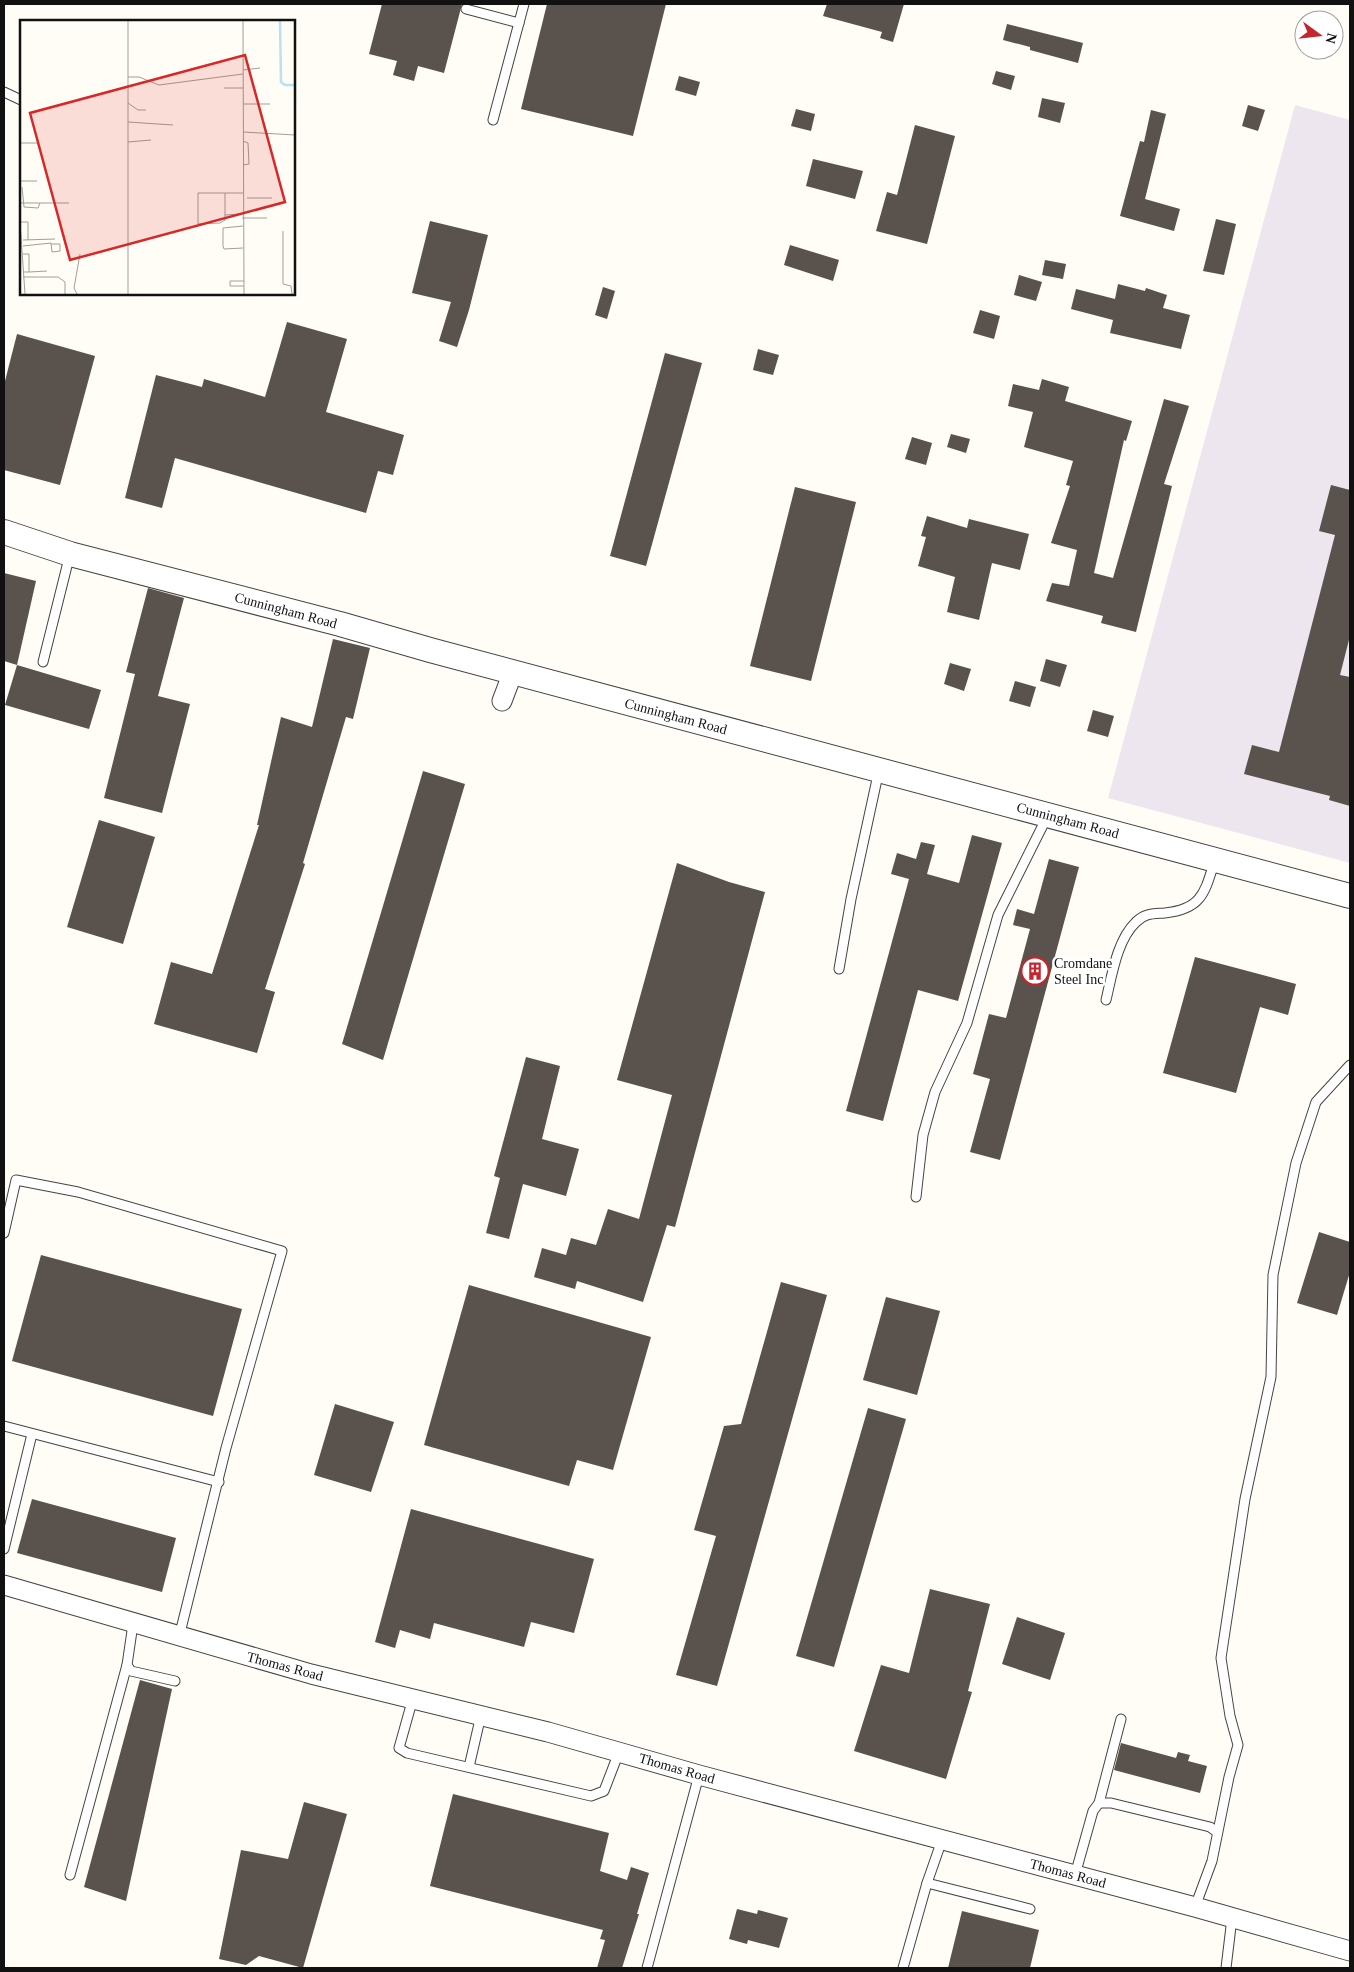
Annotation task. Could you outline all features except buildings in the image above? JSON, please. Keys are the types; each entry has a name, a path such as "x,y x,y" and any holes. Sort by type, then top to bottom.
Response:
{"street":[{"name":"Cunningham Road","path":"4,532 70,554 340,624 365,633 378,634 513,672 1350,896"},
{"path":"502,701 513,672"},
{"name":"Thomas Road","path":"4,1585 133,1624 311,1674 481,1715 1195,1907 1350,1951"}],"lane":[{"path":"493,120 524,4"},
{"path":"466,9 519,24"},
{"path":"4,92 20,100"},
{"path":"43,662 70,554"},
{"path":"839,969 851,899 879,770"},
{"path":"916,1197 923,1135 935,1092 966,1023 998,915 1048,815"},
{"path":"1106,1000 1114,966 1128,931 1147,914 1167,913 1188,908 1200,899 1205,892 1215,860"},
{"path":"1195,1907 1212,1861 1238,1744 1230,1716 1221,1658 1245,1499 1271,1377 1273,1275 1296,1163 1316,1102 1350,1066"},
{"path":"4,1233 16,1180 78,1192 282,1251 226,1448 180,1637"},
{"path":"4,1426 219,1482"},
{"path":"4,1549 32,1434"},
{"path":"70,1875 127,1665 133,1624"},
{"path":"127,1665 131,1671 175,1681"},
{"path":"413,1698 399,1748 408,1753 591,1796 604,1791 619,1752"},
{"path":"469,1767 481,1715"},
{"path":"1075,1875 1093,1811 1099,1803 1121,1719"},
{"path":"647,1968 699,1775"},
{"path":"1099,1803 1112,1803 1210,1827 1217,1832"},
{"path":"903,1968 927,1883 942,1840"},
{"path":"927,1883 1030,1909"},
{"path":"1226,1968 1232,1918"}],"shaded area":[{"path":"1295,105 1350,120 1350,863 1108,798"}],"place":[{"name":"Cromdane Steel Inc","path":"1035,971"}]}
